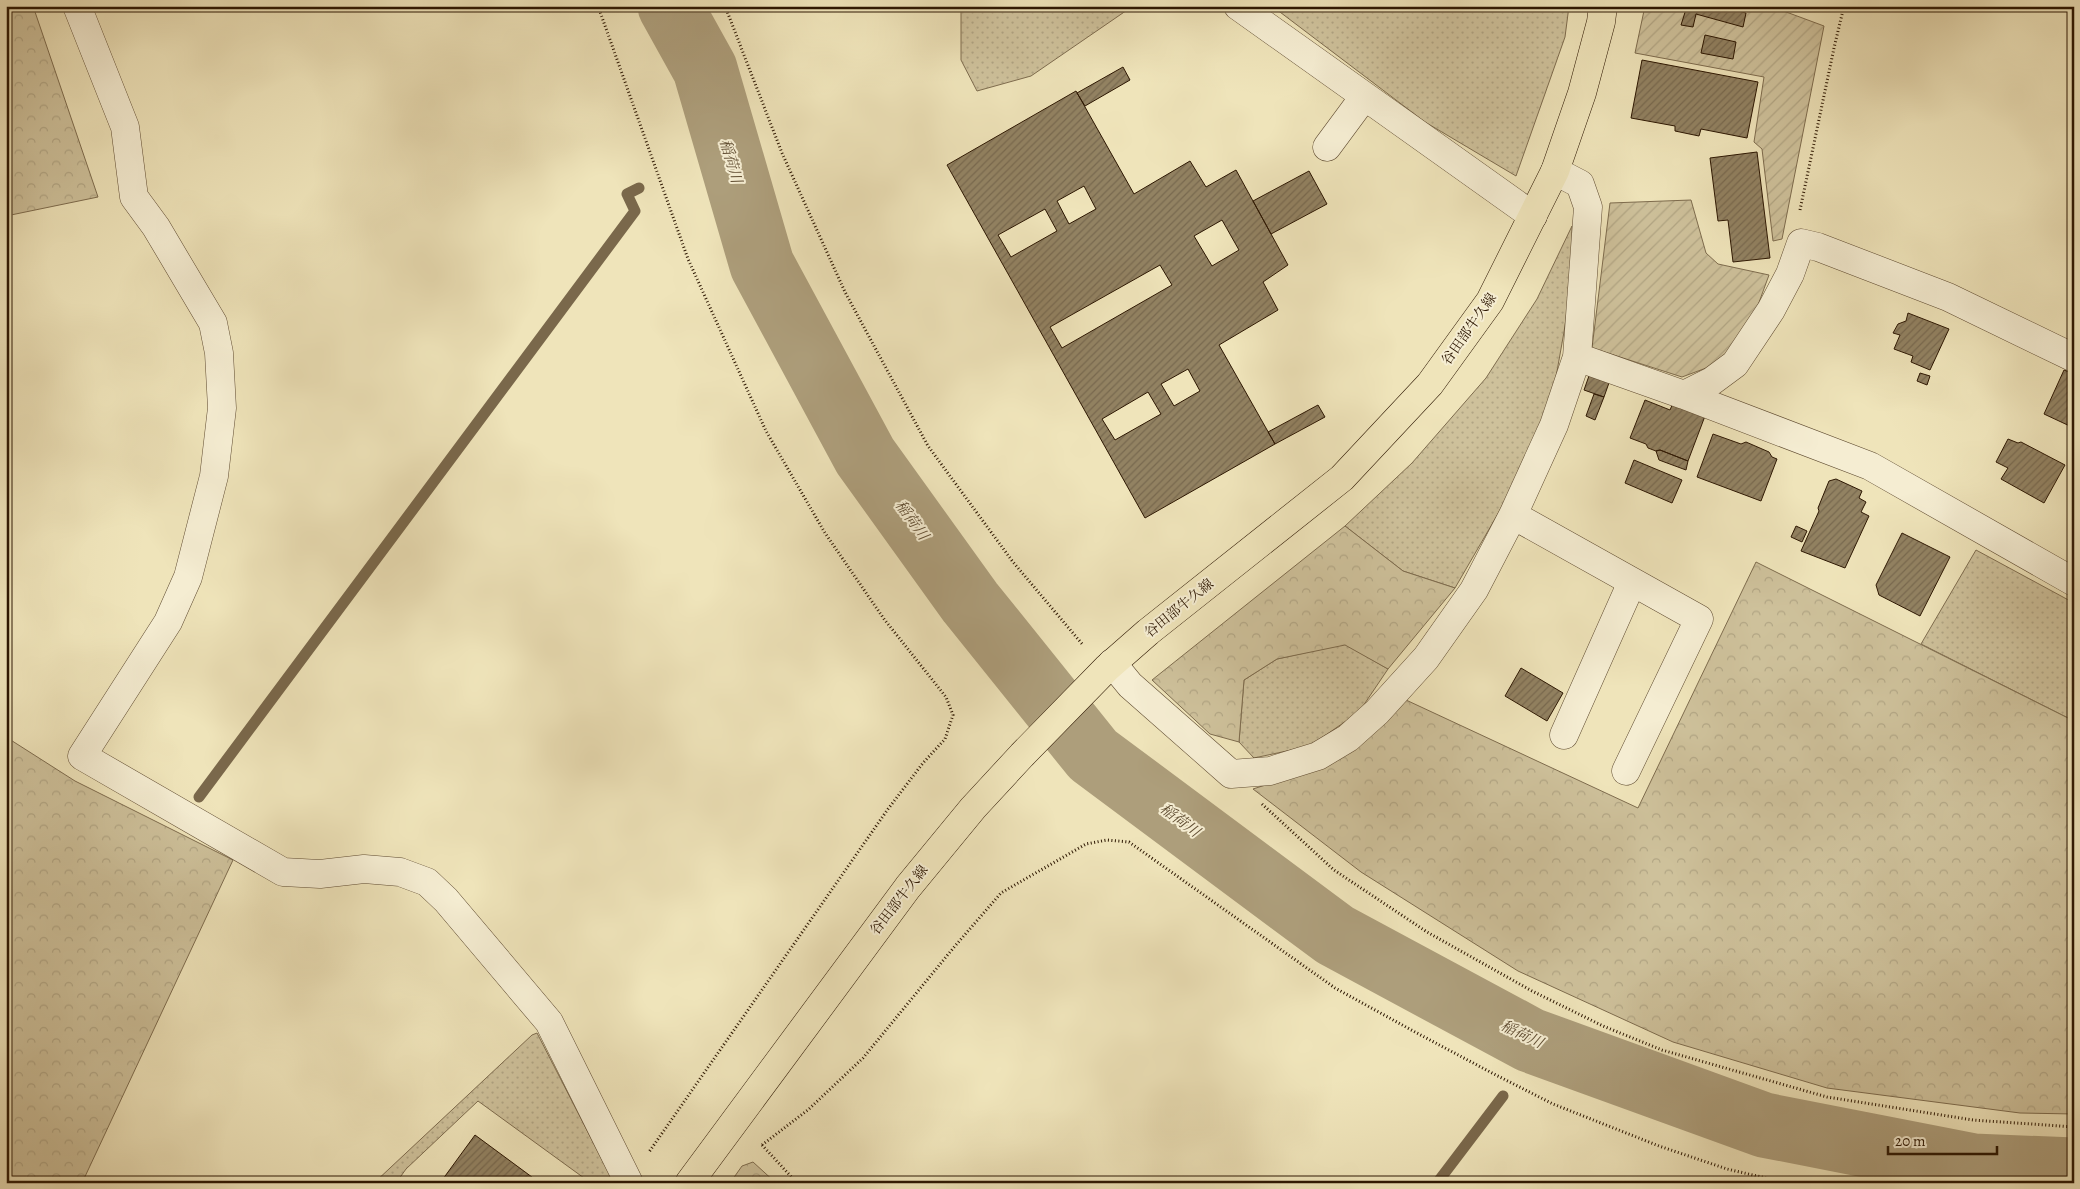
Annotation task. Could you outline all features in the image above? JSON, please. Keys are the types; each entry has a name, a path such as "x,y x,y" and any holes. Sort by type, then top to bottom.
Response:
{"main road":[{"name":"谷田部牛久線","path":"689,1183 908,887 973,808 1022,755 1106,669 1148,632 1342,478 1430,384 1490,301 1555,171 1582,93 1601,22 1603,6"}],"street":[{"path":"77,6 125,127 134,197 156,227 202,301 213,323 219,353 222,408 214,476 188,577 168,622 82,756 284,872 320,874 364,869 382,870 400,872 427,882 446,900 549,1022 629,1182"},
{"path":"1238,6 1533,216"},
{"path":"1327,147 1364,97"},
{"path":"1106,669 1130,685 1231,774 1270,771 1318,756 1348,738 1376,712 1426,658 1474,590 1513,515 1554,425 1577,357 1588,207 1580,184 1555,171"},
{"path":"1684,395 1712,382 1735,364 1771,310 1790,274 1801,243 1818,247 1948,297 2074,358"},
{"path":"1577,357 1684,395 1870,466 2074,582"},
{"path":"1513,515 1699,619 1626,771"},
{"path":"1564,735 1632,582"}],"path":[{"path":"598,6 688,259 766,431 825,533 884,619 946,697 953,715 945,739 923,763 888,809 629,1182"},
{"path":"725,6 782,153 845,292 928,446 1012,562 1092,656 1106,669"},
{"path":"1801,243 1797,226 1844,6"},
{"path":"1231,774 1264,807 1334,870 1426,932 1532,991 1603,1026 1662,1050 1827,1097 1973,1120 2074,1127"},
{"path":"762,1145 809,1109 862,1058 1001,893 1086,844 1107,840 1129,842 1335,988 1553,1104 1676,1152 1727,1169 1787,1183"},
{"path":"734,1122 762,1145 797,1183"}],"green space":[{"path":"6,6 33,6 98,197 6,216"},
{"path":"961,6 1133,6 1031,76 977,91 961,60"},
{"path":"1272,6 1569,6 1565,37 1516,176 1425,122"},
{"path":"1645,6 1770,6 1824,26 1782,239 1773,241 1762,149 1754,142 1764,77 1635,53"},
{"path":"1691,200 1706,253 1718,264 1769,275 1754,316 1725,361 1682,377 1592,348 1610,203"},
{"path":"1572,226 1573,270 1549,416 1499,512 1455,588 1403,571 1345,526 1412,463 1486,378 1537,299"},
{"path":"1345,526 1403,571 1455,588 1388,669 1345,645 1277,659 1244,680 1239,742 1210,734 1152,680"},
{"path":"1976,550 2074,603 2074,721 1921,644"},
{"path":"1756,562 2074,721 2074,1114 2020,1113 1827,1088 1673,1042 1518,971 1361,872 1253,789 1281,780 1406,700 1638,808"},
{"path":"1345,644 1388,669 1359,712 1310,746 1254,758 1239,742 1244,680 1277,659"},
{"path":"6,737 75,781 233,860 82,1183 6,1183"},
{"path":"537,1033 614,1183 585,1183 584,1178 478,1101 406,1169 396,1183 374,1183 532,1035"},
{"path":"753,1162 776,1183 730,1183 742,1166"}],"building":[{"path":"1687,6 1717,6 1746,13 1743,27 1696,14 1693,27 1681,25"},
{"path":"1705,35 1736,42 1733,59 1701,53"},
{"path":"1642,60 1758,82 1747,138 1701,129 1699,136 1675,131 1675,126 1631,118"},
{"path":"1123,67 1130,80 1085,106 1077,93"},
{"path":"1076,91 1134,194 1190,161 1206,187 1236,170 1288,265 1263,282 1278,310 1219,345 1275,444 1145,518 947,165","holes":["1084,186 1096,209 1069,224 1057,201","1045,209 1057,231 1011,257 998,235","1222,220 1239,250 1212,266 1194,236","1160,265 1172,285 1062,348 1050,327","1188,369 1200,391 1174,406 1161,384","1148,392 1161,414 1115,440 1102,419"]},
{"path":"1757,152 1770,258 1733,262 1728,220 1718,221 1710,158"},
{"path":"1309,171 1327,204 1271,234 1253,201"},
{"path":"1908,313 1949,329 1930,370 1911,362 1913,356 1894,349 1900,335 1893,333 1898,324 1906,321"},
{"path":"2064,370 2074,374 2074,428 2044,414"},
{"path":"1590,373 1610,380 1604,397 1584,390"},
{"path":"1920,373 1930,376 1927,385 1917,381"},
{"path":"1594,394 1604,397 1595,420 1586,416"},
{"path":"1645,400 1670,410 1673,403 1705,416 1688,461 1660,450 1656,451 1648,448 1646,444 1630,438"},
{"path":"1318,405 1325,417 1275,444 1268,432"},
{"path":"1713,434 1741,444 1746,442 1769,452 1772,457 1777,459 1761,501 1697,477"},
{"path":"2008,439 2018,443 2021,442 2065,465 2044,503 2001,479 2008,468 1996,462"},
{"path":"1660,450 1688,461 1686,470 1659,460 1656,451"},
{"path":"1634,460 1682,480 1672,503 1625,483"},
{"path":"1836,479 1862,491 1859,498 1866,502 1861,512 1869,516 1845,568 1801,551 1819,511 1818,508 1829,481"},
{"path":"1796,526 1807,531 1802,542 1791,537"},
{"path":"1902,533 1950,557 1920,616 1879,595 1876,585"},
{"path":"1521,668 1563,693 1547,721 1505,696"},
{"path":"475,1135 540,1183 440,1183"}],"waterway":[{"name":"稲荷川","path":"670,6 705,69 762,265 865,456 970,602 1093,755 1335,935 1530,1040 1764,1125 1973,1166 2074,1170"},
{"path":"199,797 635,211 627,194 639,188"},
{"path":"1437,1183 1503,1096"}]}
